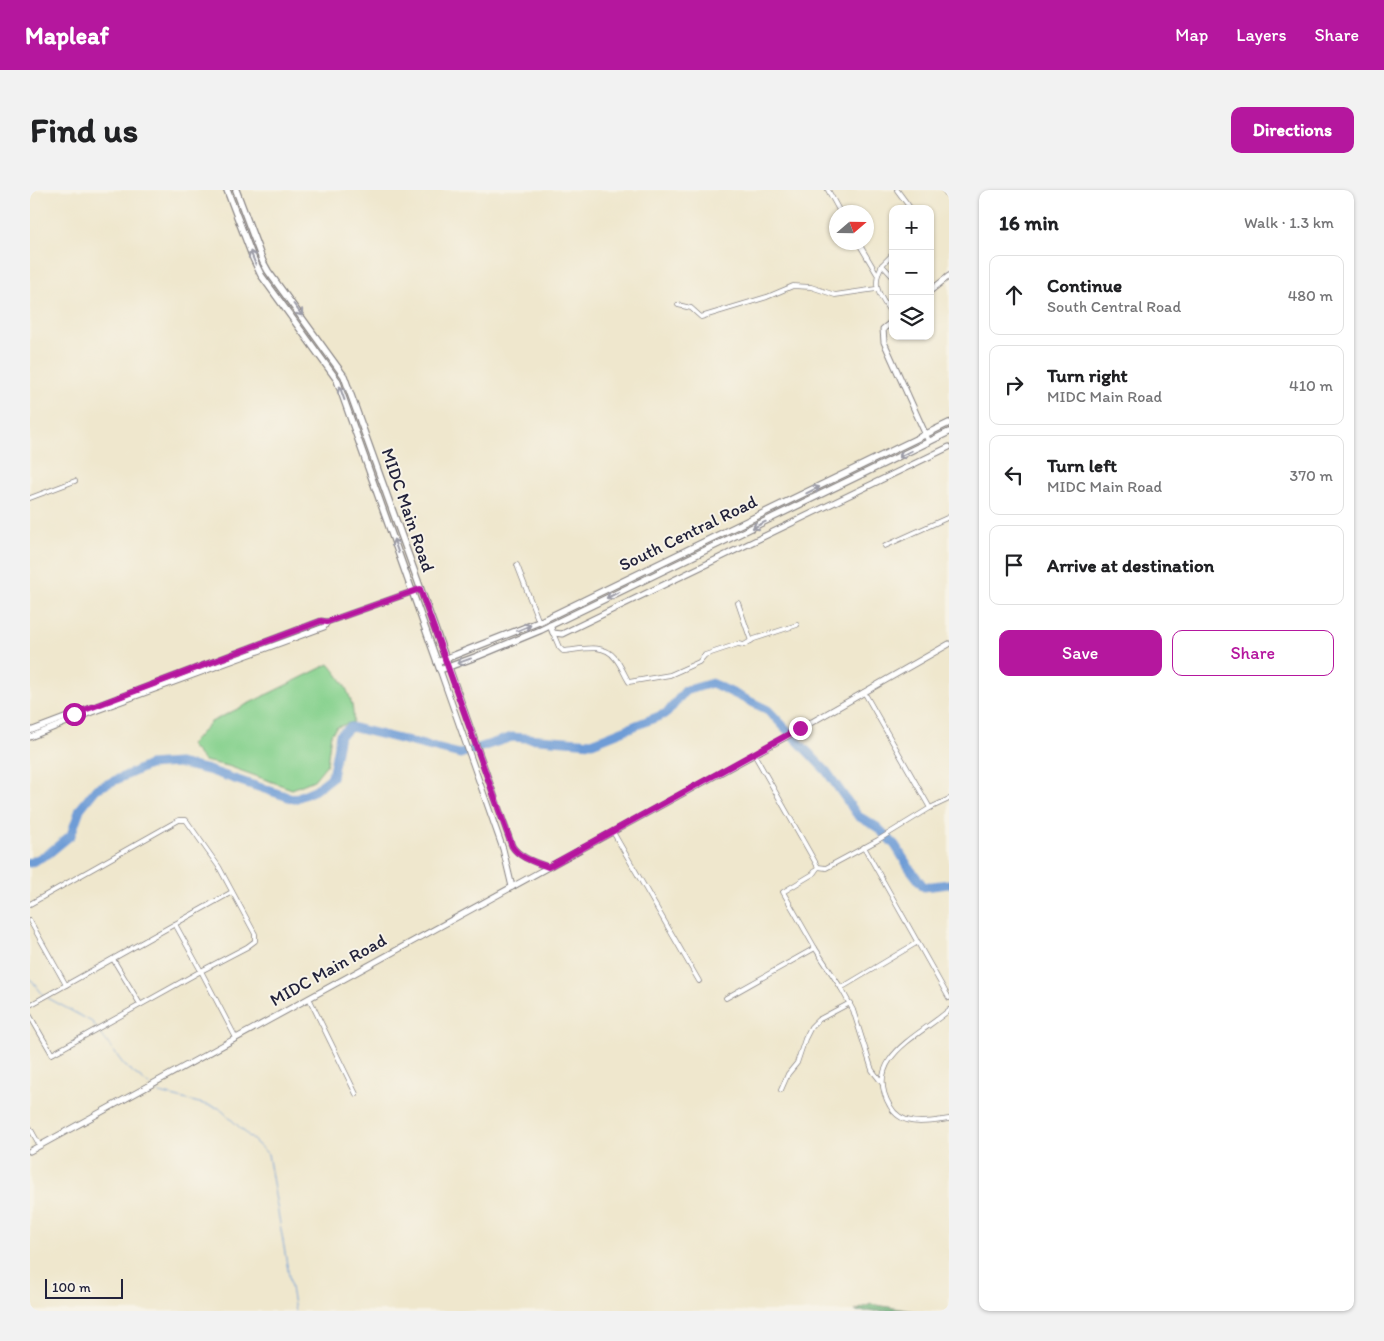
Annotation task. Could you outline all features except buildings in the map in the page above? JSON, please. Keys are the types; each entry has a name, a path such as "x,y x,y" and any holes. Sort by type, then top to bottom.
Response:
{"main road":[{"name":"MIDC Main Road","path":"227,190 261,275 338,380 440,670"},
{"name":"MIDC Main Road","path":"236,190 268,271 344,376 449,667"},
{"name":"South Central Road","path":"438,662 539,622 949,423"},
{"name":"South Central Road","path":"440,670 550,625 949,432"},
{"path":"738,526 742,533"}],"street":[{"path":"828,190 836,205"},
{"path":"897,190 908,205"},
{"path":"944,190 949,197"},
{"path":"232,203 240,200"},
{"path":"863,250 877,274"},
{"path":"889,258 882,264 877,274 876,289 889,310"},
{"path":"882,264 889,272"},
{"path":"934,288 949,276"},
{"path":"678,305 691,308 701,317 767,297 793,286 811,287 835,295 876,289"},
{"path":"889,324 883,329 884,342 929,442"},
{"path":"553,633 562,634 568,632 949,446"},
{"path":"30,498 75,481"},
{"path":"885,546 949,517"},
{"path":"518,565 539,622"},
{"path":"30,731 321,621 327,622 420,589"},
{"path":"738,603 750,641"},
{"path":"30,737 92,712 324,627 327,622"},
{"path":"550,625 559,648 563,651 595,648 609,650 616,658 629,682 670,675 699,662 705,655 738,644 744,645 750,641 797,625"},
{"name":"MIDC Main Road","path":"30,1151 784,738 949,644"},
{"name":"MIDC Main Road","path":"449,667 516,852 548,867"},
{"name":"MIDC Main Road","path":"440,670 503,849 512,887"},
{"path":"864,692 930,808"},
{"path":"754,754 818,867"},
{"path":"818,867 826,868 878,840 930,808 949,800"},
{"path":"30,904 179,820 186,820 193,828 232,892 255,934 255,941 247,947 140,1004 52,1054 30,1016"},
{"path":"612,832 699,981"},
{"path":"864,848 949,998"},
{"path":"818,867 813,874 783,892 850,1004 859,1026 872,1070 882,1083"},
{"path":"32,1004 232,892"},
{"path":"30,921 66,985"},
{"path":"175,924 236,1038"},
{"path":"841,988 918,942"},
{"path":"726,998 815,948"},
{"path":"113,958 140,1004"},
{"path":"309,998 356,1094"},
{"path":"781,1090 788,1074 797,1063 805,1038 811,1027 818,1020 850,1004"},
{"path":"949,1010 901,1046 887,1063 882,1083 882,1092 893,1113 900,1119 909,1122 949,1119"},
{"path":"30,1128 40,1146"}],"green space":[{"path":"329,664 347,690 352,705 353,722 337,727 331,734 327,764 314,780 292,789 228,766 204,761 190,745 211,722"},
{"path":"871,1304 912,1311 855,1311"}],"waterway":[{"path":"30,863 48,854 71,835 80,809 96,789 149,765 178,763 208,770 294,799 315,790 332,777 340,735 351,727 460,754 512,737 592,743 667,713 685,691 712,683 768,710 827,772 858,816 877,827 895,845 924,887 949,884"},
{"path":"30,978 44,996"},
{"path":"48,998 92,1022 124,1065 149,1085"},
{"path":"152,1087 160,1093 219,1108 268,1154 295,1311"}],"route":[{"path":"74,714 321,621 327,622 420,589 512,846 521,856 548,867 800,728"}]}
